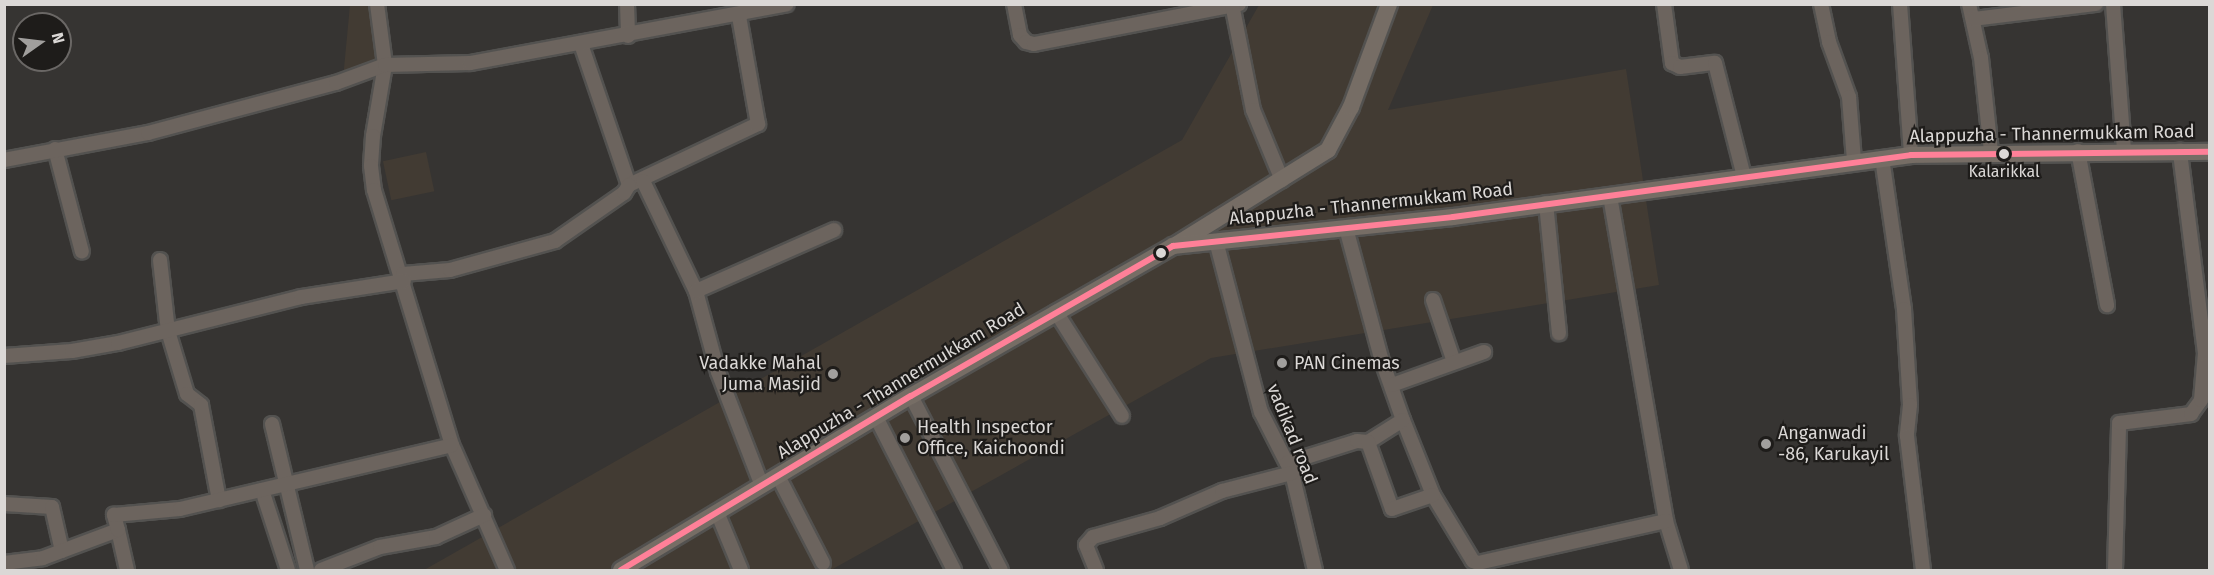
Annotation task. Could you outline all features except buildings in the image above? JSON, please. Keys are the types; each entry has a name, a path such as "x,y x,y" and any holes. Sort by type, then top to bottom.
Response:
{"main road":[{"path":"1173,246 1318,159 1333,144 1360,85 1389,4"},
{"name":"Alappuzha - Thannermukkam Road","path":"621,570 911,396 1173,246 1610,196 1911,155 1991,151 2210,152"}],"street":[{"path":"377,4 385,65 370,166 374,190 403,278 452,445 507,570"},
{"path":"627,4 628,36"},
{"path":"4,160 148,133 336,83 385,65 470,63 739,16 787,4"},
{"path":"1014,4 1020,35 1026,42 1034,44 1235,5 1253,110 1282,180"},
{"path":"1664,4 1672,63 1680,67 1715,63 1744,177"},
{"path":"1821,4 1829,42 1849,97 1854,161"},
{"path":"1900,4 1911,155"},
{"path":"1969,4 1991,151"},
{"path":"1972,19 2096,4"},
{"path":"2113,4 2124,151"},
{"path":"4,356 72,351 168,331 301,297 450,270 555,241 636,183 758,124 739,16"},
{"path":"581,44 636,183 696,291 718,372 762,486"},
{"path":"55,149 82,252"},
{"path":"2078,151 2107,305"},
{"path":"2115,570 2119,423 2191,414 2198,409 2207,353 2180,151"},
{"path":"1882,158 1904,309 1910,405 1908,436 1923,570"},
{"path":"1610,196 1666,522 1680,570"},
{"path":"1546,203 1559,333"},
{"path":"1346,228 1403,420 1432,495 1466,553 1478,563 1666,522"},
{"path":"696,291 834,230"},
{"name":"vadikad road","path":"1216,241 1261,412 1289,468 1315,570"},
{"path":"160,260 168,331 187,394 201,405 219,500"},
{"path":"1433,300 1454,362"},
{"path":"1056,312 1122,416"},
{"path":"1392,385 1484,352"},
{"path":"911,396 1001,570"},
{"path":"876,417 954,570"},
{"path":"1096,570 1086,545 1093,537 1160,518 1222,491 1357,441 1368,442 1403,420"},
{"path":"272,424 307,570"},
{"path":"1368,442 1392,509 1432,495"},
{"path":"127,570 114,515 180,509 452,445"},
{"path":"778,476 823,562"},
{"path":"262,490 288,570"},
{"path":"4,504 52,507 62,551"},
{"path":"717,512 741,570"},
{"path":"321,570 340,567 380,547 436,537 484,515"},
{"path":"4,563 62,551 118,530"}],"shaded area":[{"path":"350,5 379,5 388,62 343,79"},
{"path":"1259,5 1433,5 1388,110 1626,69 1659,285 1211,358 831,570 424,570 1182,140"},
{"path":"426,152 434,191 391,200 383,161"}],"transit line":[{"path":"621,570 911,396 1173,246 1453,217 1911,155 2210,152"}],"place":[{"name":"Kalarikkal","path":"2004,154"},
{"name":"PAN Cinemas","path":"1282,363"},
{"name":"Vadakke Mahal Juma Masjid","path":"833,374"},
{"name":"Health Inspector Office, Kaichoondi","path":"905,438"},
{"name":"Anganwadi -86, Karukayil","path":"1766,444"}]}
